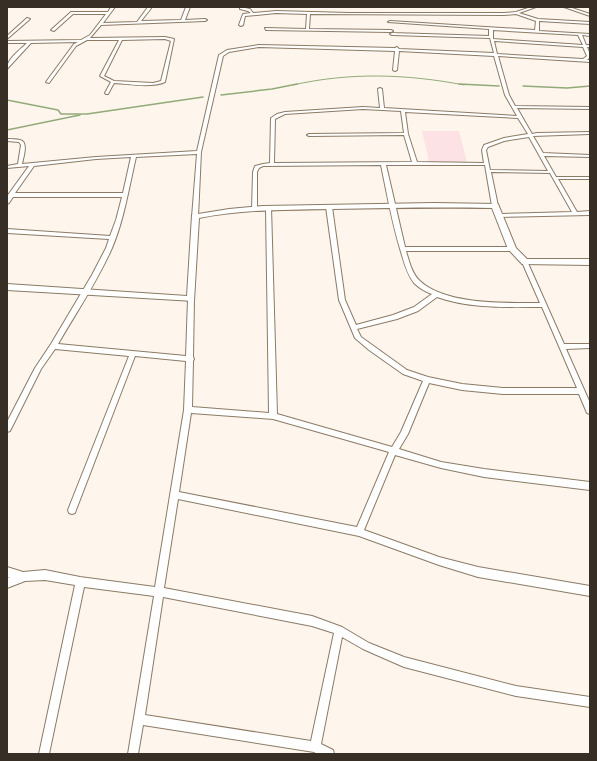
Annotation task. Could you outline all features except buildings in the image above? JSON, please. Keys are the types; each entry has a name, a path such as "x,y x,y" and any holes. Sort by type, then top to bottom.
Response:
{"street":[{"path":"88,39 102,24 113,7"},
{"path":"141,22 150,7"},
{"path":"183,20 188,7"},
{"path":"276,12 277,7"},
{"path":"489,7 494,13"},
{"path":"516,13 534,7"},
{"path":"566,7 590,15"},
{"path":"241,8 249,10 252,13"},
{"path":"409,8 410,13"},
{"path":"241,25 244,15 252,13 276,12 516,13 538,20 590,23"},
{"path":"53,30 72,13 109,13"},
{"path":"306,30 309,13"},
{"path":"388,13 395,48 395,70"},
{"path":"7,38 28,18"},
{"path":"102,24 135,24 141,22 205,20"},
{"path":"537,31 538,20"},
{"path":"390,22 590,35"},
{"path":"491,28 492,38 505,90 550,172 575,213"},
{"path":"266,29 492,38 588,46"},
{"path":"580,34 588,46 589,56 584,61"},
{"path":"48,82 75,45 81,41 88,39 165,38 173,40 163,82 153,84 113,82 102,76 121,39"},
{"path":"7,42 29,43 50,40 81,41"},
{"path":"7,68 14,58 29,43"},
{"path":"133,754 188,410 195,217 199,152 221,55 228,51 259,46 395,48 590,61"},
{"path":"107,94 113,82"},
{"path":"380,89 382,109"},
{"path":"514,107 590,108"},
{"path":"272,165 273,118 278,115 309,110 382,109 520,117"},
{"path":"403,111 406,134 415,163"},
{"path":"590,133 537,134 500,140 486,146 484,150 498,216 512,249 525,262 590,411"},
{"path":"309,135 406,134"},
{"path":"7,140 13,139 21,141 23,145 20,165"},
{"path":"7,167 199,152"},
{"path":"541,154 590,156"},
{"path":"7,429 38,368 53,346 98,270 113,238 134,156"},
{"path":"254,209 254,172 257,167 272,165 415,163 486,164"},
{"path":"7,202 33,164"},
{"path":"383,164 403,249 412,273 421,286 437,294 450,298 485,304 544,305"},
{"path":"488,171 550,172"},
{"path":"554,178 590,178"},
{"path":"11,195 124,194"},
{"path":"195,217 208,214 269,208 495,206"},
{"path":"329,207 342,300 353,328 358,338 390,362 405,372 427,380 462,386 503,390 580,391"},
{"path":"269,208 273,416"},
{"path":"498,216 590,213"},
{"path":"7,231 113,238"},
{"path":"403,249 512,249"},
{"path":"525,262 590,262"},
{"path":"7,287 192,299"},
{"path":"353,328 395,317 416,309 437,294"},
{"path":"53,346 191,359"},
{"path":"562,348 590,346"},
{"path":"72,510 133,354"},
{"path":"359,532 393,451 404,434 427,380"},
{"path":"188,410 273,416 441,465 484,473 590,486"},
{"path":"175,495 359,532 439,561 478,572 590,591"},
{"path":"7,572 25,576 45,575 80,582 159,592 312,621 339,630 366,646 404,662 516,690 590,702"},
{"path":"7,583 25,576"},
{"path":"44,754 80,582"},
{"path":"315,747 339,630"},
{"path":"138,719 315,747 329,754"}],"shaded area":[{"path":"422,131 459,131 467,162 429,162"}],"waterway":[{"path":"293,85 357,76 400,77 443,81 464,85"},
{"path":"221,95 272,89 297,84"},
{"path":"459,84 499,86"},
{"path":"523,86 567,88 590,86"},
{"path":"7,100 58,110 61,114 87,114 203,97"},
{"path":"7,130 80,115"}]}
